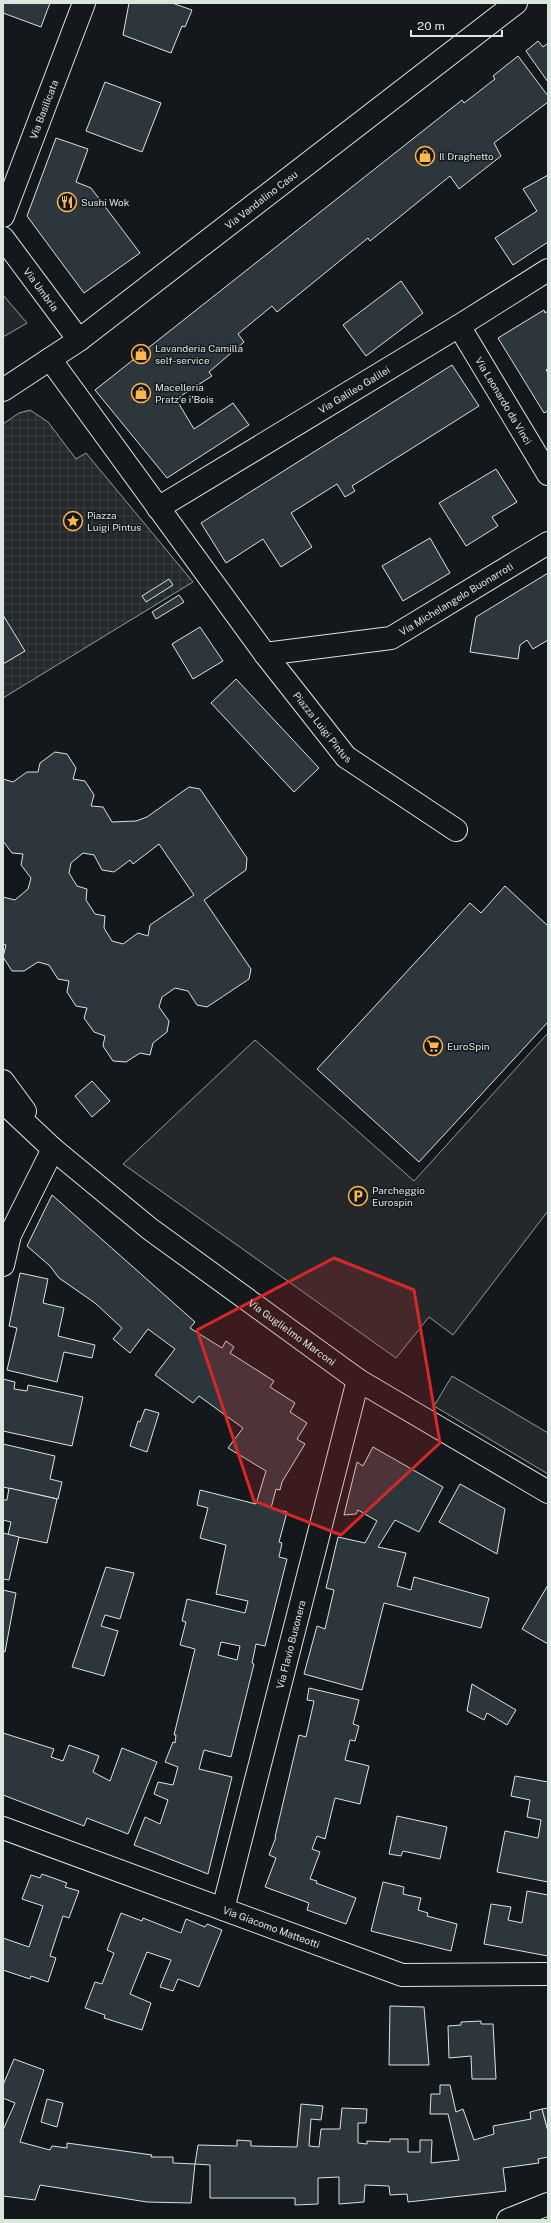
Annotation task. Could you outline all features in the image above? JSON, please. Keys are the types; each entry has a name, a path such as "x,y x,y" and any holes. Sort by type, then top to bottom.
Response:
{"street":[{"name":"Via Basilicata","path":"3,216 84,3"},
{"name":"Via Vandalino Casu","path":"3,390 79,340 516,3"},
{"name":"Via Umbria","path":"3,238 79,340"},
{"name":"Via Galileo Galilei","path":"158,508 459,326 548,270"},
{"name":"Via Leonardo da Vinci","path":"459,326 548,474"},
{"name":"Piazza Luigi Pintus","path":"50,359 265,654 346,758 456,830"},
{"name":"Via Michelangelo Buonarroti","path":"265,654 391,638 548,543"},
{"name":"Via Guglielmo Marconi","path":"3,1081 53,1149"},
{"name":"Via Guglielmo Marconi","path":"3,1102 53,1149 150,1229 358,1380 548,1492"},
{"path":"3,1265 10,1235 53,1149"},
{"name":"Via Flavio Busonera","path":"223,1909 358,1380"},
{"name":"Via Giacomo Matteotti","path":"3,1828 402,1975 548,1974"},
{"path":"508,2220 548,2204"}],"highlighted area":[{"path":"334,1258 414,1290 440,1443 341,1535 254,1501 197,1330"}],"shaded area":[{"path":"3,295 27,323 3,337"},
{"name":"Piazza Luigi Pintus","path":"30,410 48,422 76,459 86,453 193,582 3,698 3,424 19,413"},
{"name":"Parcheggio Eurospin","path":"548,1033 548,1211 453,1335 429,1317 396,1358 123,1164 255,1040 414,1181"},
{"path":"452,1376 548,1433 548,1474 434,1406"}],"building":[{"path":"3,3 50,3 41,27 3,13"},
{"path":"129,3 172,3 192,10 185,27 182,26 171,53 123,35"},
{"path":"538,41 543,47 548,43 548,82 526,51"},
{"path":"518,56 548,96 548,102 494,143 501,156 459,189 450,176 370,241 368,238 277,312 272,306 238,334 244,342 209,372 212,376 176,399 194,429 233,403 249,425 167,478 95,390 462,100 464,103 495,79 493,76"},
{"path":"105,82 161,103 142,152 86,131"},
{"name":"Sushi Wok","path":"56,138 88,149 76,182 91,188 140,253 84,293 27,216"},
{"path":"548,175 548,242 513,265 495,238 537,211 523,189"},
{"path":"401,281 423,313 366,356 343,325"},
{"path":"544,310 545,313 548,311 548,368 546,370 548,373 548,411 544,413 498,338"},
{"path":"452,365 479,406 352,486 355,491 345,497 337,484 291,513 312,547 281,567 263,539 226,563 201,523"},
{"path":"496,469 517,502 492,517 498,526 466,546 439,503"},
{"path":"430,538 450,573 403,601 382,566"},
{"path":"548,573 548,640 533,649 527,640 520,645 518,659 470,652 476,617"},
{"path":"169,579 173,585 146,602 142,596"},
{"path":"179,595 184,602 156,619 152,612"},
{"path":"3,615 25,651 3,664"},
{"path":"200,627 223,661 193,679 172,644"},
{"path":"236,679 319,768 294,792 211,703"},
{"path":"55,752 67,754 76,768 73,779 85,781 94,795 91,806 103,807 112,822 136,821 147,817 189,787 200,789 247,858 246,870 204,900 251,969 249,979 207,1007 197,1005 188,991 175,988 162,997 159,1007 169,1021 167,1032 153,1043 150,1055 140,1053 126,1062 113,1061 103,1046 105,1036 94,1032 84,1018 87,1008 76,1006 67,992 69,981 58,979 49,965 38,962 24,971 12,971 3,957 6,945 3,944 3,897 15,900 28,889 31,878 21,865 23,854 12,853 3,841 3,779 13,782 27,772 38,772 40,763","holes":["159,844 194,895 150,925 148,936 138,933 123,944 112,941 104,928 105,916 95,914 86,900 87,889 77,886 69,873 71,863 83,853 94,855 102,870 114,872 130,860 133,864"]},
{"name":"EuroSpin","path":"505,886 548,926 548,1022 419,1162 317,1069 470,903 481,913"},
{"path":"92,1081 110,1101 92,1117 75,1096"},
{"path":"52,1195 195,1322 190,1328 222,1348 226,1341 234,1347 230,1353 274,1381 270,1387 295,1403 290,1412 307,1423 297,1439 305,1444 282,1482 280,1490 276,1489 271,1508 287,1512 279,1542 282,1543 279,1557 287,1559 265,1646 256,1644 252,1663 254,1664 231,1757 204,1750 199,1769 232,1777 208,1874 134,1845 145,1817 160,1824 168,1800 154,1794 158,1782 173,1785 178,1767 165,1762 173,1742 175,1743 176,1735 174,1735 195,1649 180,1645 186,1622 182,1621 187,1599 245,1613 248,1601 216,1594 226,1545 200,1538 208,1508 197,1505 200,1490 256,1504 266,1471 228,1448 243,1428 199,1396 193,1403 155,1375 175,1349 148,1329 130,1353 113,1339 122,1328 95,1303 59,1278 50,1266 27,1246","holes":["221,1642 240,1646 237,1660 218,1655"]},
{"path":"20,1273 48,1279 43,1303 64,1308 58,1336 95,1345 92,1358 64,1352 57,1382 7,1370 17,1328 9,1326"},
{"path":"3,1379 15,1382 14,1389 27,1391 28,1385 83,1397 72,1446 3,1431"},
{"path":"145,1409 159,1413 147,1452 130,1446 138,1421 140,1422"},
{"path":"3,1444 55,1456 50,1479 62,1482 58,1499 3,1487"},
{"path":"373,1447 443,1487 419,1532 395,1520 378,1547 406,1553 397,1586 411,1590 414,1577 489,1598 481,1628 384,1603 362,1690 304,1674 317,1626 325,1629 334,1590 326,1588 338,1537 365,1543 377,1521 358,1510 356,1514 344,1515 357,1462 363,1466"},
{"path":"460,1484 505,1509 497,1554 439,1522"},
{"path":"9,1488 57,1499 47,1543 8,1535 11,1522 3,1520 3,1500 7,1500"},
{"path":"3,1533 19,1537 9,1580 3,1579"},
{"path":"106,1567 134,1573 120,1619 105,1615 101,1626 118,1631 104,1676 72,1667"},
{"path":"548,1585 548,1644 522,1629"},
{"path":"3,1590 16,1593 5,1652 3,1651"},
{"path":"472,1684 516,1710 507,1725 487,1713 484,1720 467,1711"},
{"path":"309,1688 359,1700 353,1724 359,1726 355,1741 350,1740 345,1760 369,1766 360,1804 335,1798 325,1839 317,1836 312,1849 320,1852 310,1879 317,1881 316,1883 356,1898 346,1924 307,1910 309,1903 265,1887 276,1858 269,1855 276,1837 299,1735 306,1737 314,1701 307,1700"},
{"path":"3,1733 54,1749 51,1757 63,1761 69,1745 99,1756 93,1772 110,1781 122,1748 157,1762 128,1834 87,1818 84,1826 3,1795"},
{"path":"515,1776 548,1782 548,1882 497,1872 505,1831 538,1838 541,1820 527,1817 530,1800 511,1796"},
{"path":"397,1816 447,1827 440,1859 403,1851 401,1856 389,1854"},
{"path":"42,1874 67,1883 65,1887 79,1891 69,1918 63,1916 50,1956 56,1958 48,1982 31,1976 30,1979 3,1970 3,1938 29,1947 43,1906 22,1899 31,1875 40,1878"},
{"path":"383,1882 404,1887 403,1894 421,1898 418,1910 428,1913 427,1916 457,1924 451,1951 371,1931"},
{"path":"527,1891 548,1895 548,1956 484,1944 491,1904 511,1907 508,1920 522,1923"},
{"path":"121,1913 142,1921 143,1918 181,1933 186,1919 205,1927 207,1924 222,1930 199,1987 178,1979 173,1991 160,1987 171,1960 147,1952 130,1994 151,2003 142,2030 104,2018 105,2015 85,2008 95,1982 102,1984 114,1953 107,1950"},
{"path":"390,2006 424,2007 429,2065 389,2065"},
{"path":"481,2021 481,2024 493,2024 496,2079 472,2079 471,2056 449,2058 448,2026 461,2025 461,2022"},
{"path":"14,2059 44,2070 20,2142 50,2150 52,2146 67,2148 67,2143 152,2155 151,2157 173,2157 173,2163 195,2164 191,2203 147,2202 40,2185 35,2200 3,2196 3,2130 15,2103 3,2098 3,2085"},
{"path":"440,2085 450,2085 456,2112 463,2109 474,2140 494,2134 493,2126 531,2119 530,2112 542,2109 548,2131 548,2157 538,2159 539,2163 503,2168 506,2191 408,2202 407,2194 390,2195 389,2186 365,2185 364,2202 339,2204 339,2177 318,2178 318,2204 295,2205 295,2198 210,2198 210,2165 195,2164 198,2145 237,2146 237,2140 251,2141 251,2146 297,2147 301,2104 323,2106 321,2120 311,2119 309,2146 319,2147 321,2129 340,2129 342,2108 367,2109 366,2123 358,2123 358,2143 367,2144 367,2141 390,2142 390,2139 408,2139 408,2152 420,2152 420,2140 432,2140 431,2163 459,2160 448,2114 430,2114 431,2094 440,2094"},
{"path":"47,2099 63,2103 57,2127 41,2122"},
{"path":"548,2108 548,2131 542,2109"}],"place":[{"name":"Il Draghetto","path":"425,156"},
{"name":"Sushi Wok","path":"67,202"},
{"name":"Lavanderia Camilla self-service","path":"141,354"},
{"name":"Macelleria Pratz'e i'Bois","path":"141,393"},
{"name":"Piazza Luigi Pintus","path":"73,521"},
{"name":"EuroSpin","path":"433,1046"},
{"name":"Parcheggio Eurospin","path":"358,1196"}]}
